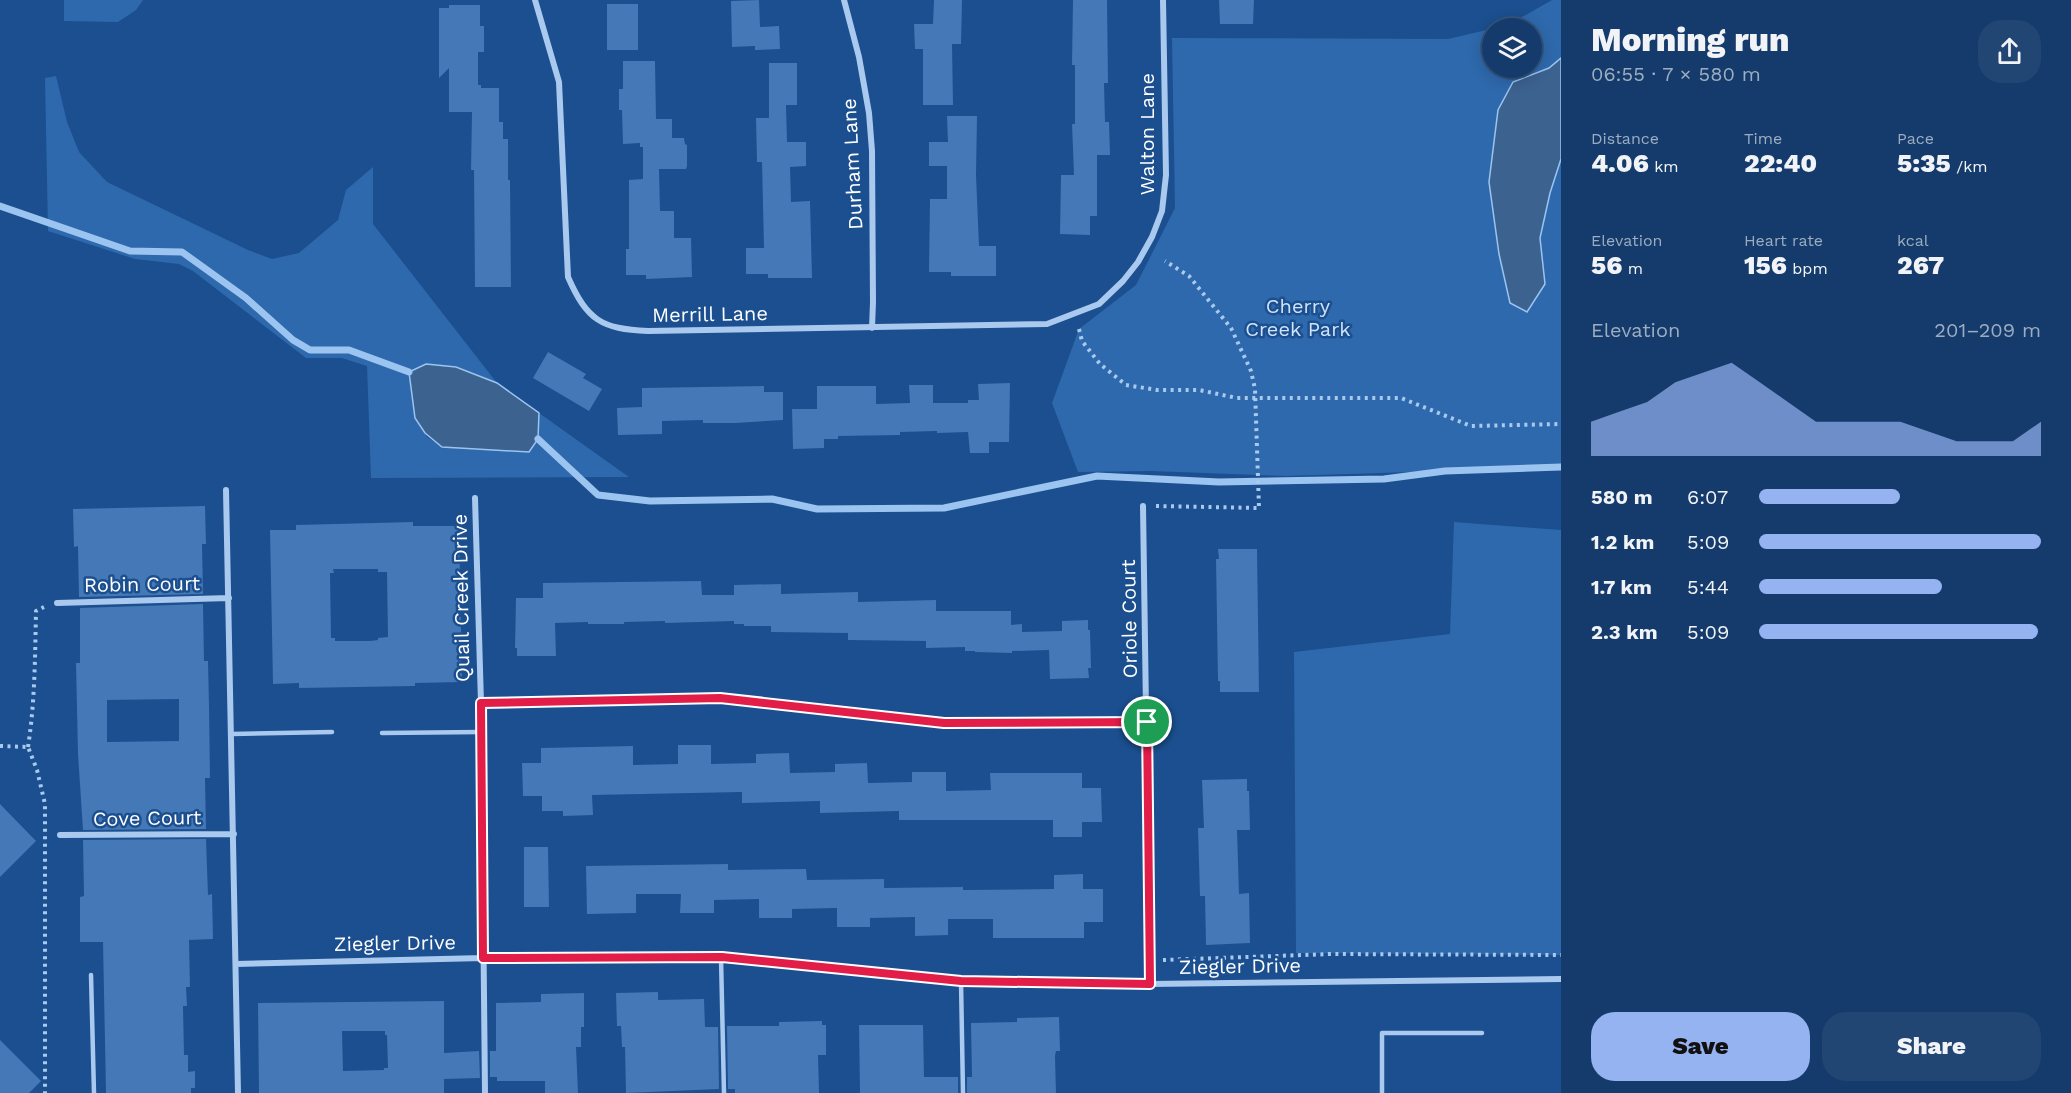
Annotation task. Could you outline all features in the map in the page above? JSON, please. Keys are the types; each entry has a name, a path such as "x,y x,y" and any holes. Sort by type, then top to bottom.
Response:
{"street":[{"name":"Merrill Lane","path":"535,0 559,82 568,277 577,298 590,315 605,325 625,330 648,331 1047,324 1099,304 1138,262"},
{"name":"Durham Lane","path":"844,0 859,57 869,112 872,151 872,328"},
{"name":"Walton Lane","path":"1138,262 1152,237 1162,212 1166,176 1163,0"},
{"path":"226,490 238,1093"},
{"name":"Quail Creek Drive","path":"475,498 481,703 485,1093"},
{"name":"Oriole Court","path":"1143,506 1150,984"},
{"name":"Robin Court","path":"57,603 229,598"},
{"path":"481,703 720,698 944,723 1147,722"},
{"name":"Cove Court","path":"60,835 234,834"},
{"name":"Ziegler Drive","path":"236,964 483,958 722,957 961,981 1150,984 1561,979"}],"lane":[{"path":"232,734 332,732"},
{"path":"382,733 481,732"},
{"path":"722,957 724,1093"},
{"path":"91,975 94,1093"},
{"path":"961,981 963,1093"},
{"path":"1382,1093 1382,1033 1482,1033"}],"path":[{"path":"1143,506 1259,508 1256,389 1251,371 1231,328 1189,276 1165,261"},
{"path":"1079,329 1082,341 1100,364 1126,385 1156,390 1199,390 1237,398 1401,398 1471,426 1561,424"},
{"path":"45,1093 45,804 37,770 28,747 32,720 36,611 57,603"},
{"path":"0,746 28,747"},
{"path":"1150,960 1331,954 1561,955"}],"green space":[{"path":"64,0 143,0 136,10 118,22 64,21"},
{"name":"Cherry Creek Park","path":"1552,0 1561,0 1561,467 1287,476 1150,471 1078,472 1052,403 1079,329 1136,285 1175,208 1172,38 1448,39 1482,31 1482,78 1542,78 1542,18 1520,18"},
{"path":"56,76 67,122 79,152 107,182 248,250 272,259 299,253 338,220 346,190 373,167 373,224 497,383 456,367 415,418 427,437 442,447 538,439 539,413 629,477 371,478 367,366 342,358 306,358 193,271 179,264 135,259 48,231 45,78"},
{"path":"1454,522 1561,530 1561,955 1296,953 1294,652 1450,634"}],"shaded area":[{"path":"1561,58 1561,159 1550,193 1540,238 1545,284 1527,312 1510,303 1499,254 1489,182 1498,110 1513,82 1523,78 1542,78 1542,71"},
{"path":"426,364 456,367 497,383 539,413 538,439 529,452 442,447 425,433 415,418 409,372"}],"building":[{"path":"759,0 760,27 779,26 780,49 755,50 755,46 732,47 731,1"},
{"path":"934,0 962,0 961,44 952,44 953,105 923,105 923,49 915,49 914,24 933,24"},
{"path":"1073,0 1107,0 1108,83 1104,83 1105,122 1109,122 1110,155 1097,155 1097,216 1090,216 1090,235 1060,234 1061,175 1074,175"},
{"path":"1219,0 1254,0 1253,24 1220,24"},
{"path":"607,4 638,4 638,50 607,50"},
{"path":"449,5 480,5 480,26 484,26 484,52 478,52 478,85 481,85 481,88 499,88 499,122 503,122 503,139 508,139 511,287 475,287 474,170 471,170 472,112 449,112 449,68 439,78 439,8 449,8"},
{"path":"623,61 655,61 656,119 672,119 672,138 684,138 687,145 686,169 659,169 660,211 674,211 674,238 691,238 692,277 646,279 646,275 626,275 626,249 629,249 629,180 643,179 643,147 640,147 640,143 623,144 619,89 623,89"},
{"path":"769,63 797,63 797,105 786,105 787,142 806,142 806,166 790,167 791,202 810,201 812,278 768,278 768,274 746,274 746,248 764,248 762,162 757,162 756,118 769,118"},
{"path":"947,116 977,116 976,175 979,246 996,246 996,276 951,276 951,272 929,272 930,199 947,199 947,166 929,166 929,142 948,142"},
{"path":"548,352 586,374 583,378 602,389 589,411 533,378"},
{"path":"1010,383 1009,442 989,442 989,453 970,453 968,432 937,433 937,431 900,432 900,435 838,436 838,439 824,439 824,448 793,449 792,409 817,409 817,386 876,386 876,404 910,403 909,385 933,385 933,403 968,403 968,400 979,400 978,384"},
{"path":"764,386 764,392 783,392 783,420 735,423 703,423 703,420 662,421 662,434 618,435 617,408 642,407 642,388"},
{"path":"205,506 206,544 202,544 203,594 79,597 78,546 74,547 73,509"},
{"path":"413,522 413,526 459,526 462,682 415,683 415,686 299,688 299,683 273,684 270,530 296,530 296,525","holes":["333,569 378,569 378,572 387,572 388,637 370,641 335,641 335,638 331,638 330,573 334,573"]},
{"path":"1218,549 1257,549 1259,692 1220,692 1216,559 1219,559"},
{"path":"701,581 702,595 734,595 734,585 781,584 781,594 858,592 858,602 936,600 936,611 1011,611 1011,625 1022,624 1022,632 1062,631 1062,621 1088,620 1091,668 1088,668 1089,678 1050,679 1049,650 1012,651 1012,653 965,651 965,647 926,648 926,641 848,640 848,633 771,632 771,626 744,626 744,624 734,624 734,621 555,623 556,656 517,656 517,648 515,648 516,598 543,598 543,583"},
{"path":"203,604 204,661 208,661 210,778 205,778 206,829 83,830 78,754 76,663 80,663 80,608","holes":["179,699 179,741 107,742 107,700"]},
{"path":"678,745 711,745 711,764 756,763 756,754 789,753 790,773 835,772 835,764 867,763 868,783 912,782 912,772 946,772 946,791 991,790 990,773 1082,773 1082,788 1101,788 1102,822 1082,822 1082,837 1053,837 1053,820 899,820 899,811 820,813 820,801 742,803 742,792 592,795 593,815 563,816 563,811 542,811 542,796 523,796 522,763 541,763 541,748 633,746 633,765 678,764"},
{"path":"1247,779 1250,830 1237,830 1239,894 1249,893 1250,943 1206,945 1205,896 1200,896 1198,828 1204,828 1202,780"},
{"path":"0,804 36,841 0,877"},
{"path":"206,839 208,895 212,894 213,939 189,940 190,987 186,987 187,1006 183,1006 184,1055 188,1055 188,1072 195,1071 195,1088 191,1088 191,1093 106,1093 103,942 80,942 80,897 84,896 83,840"},
{"path":"524,847 548,847 549,907 524,907"},
{"path":"728,864 728,870 806,869 807,880 884,879 884,888 1054,889 1054,875 1083,874 1083,889 1103,889 1103,922 1084,922 1084,938 993,938 993,919 948,919 948,935 915,936 915,917 870,918 870,927 837,927 837,908 792,909 792,918 759,918 759,899 714,900 714,913 680,913 681,894 636,894 636,913 587,914 586,866"},
{"path":"658,992 658,1000 704,999 705,1027 718,1027 719,1089 626,1093 625,1047 622,1047 621,1026 617,1026 616,993"},
{"path":"584,993 584,1027 581,1027 581,1047 576,1047 578,1093 545,1093 545,1081 497,1081 497,1077 490,1077 490,1051 496,1051 496,1003 541,1002 541,994"},
{"path":"444,1001 444,1053 479,1051 480,1078 444,1079 444,1093 259,1093 258,1003","holes":["342,1031 385,1031 388,1068 343,1071"]},
{"path":"1059,1017 1060,1051 1056,1051 1055,1056 1056,1093 967,1093 967,1077 972,1077 971,1023 1017,1022 1017,1018"},
{"path":"822,1021 822,1025 826,1025 826,1055 818,1055 819,1093 735,1093 735,1089 728,1089 727,1026 779,1026 779,1022"},
{"path":"859,1025 923,1025 924,1077 958,1077 958,1093 860,1093"},
{"path":"0,1040 41,1081 29,1093 0,1093"}],"waterway":[{"path":"0,206 130,251 182,252 246,298 293,340 310,350 349,350 409,372"},
{"path":"538,439 598,495 650,501 772,499 817,509 944,508 1097,476 1219,482 1384,479 1445,471 1561,467"}],"route":[{"path":"720,698 944,723 1147,722 1150,984 961,981 722,957 483,958 481,703 720,698"}]}
